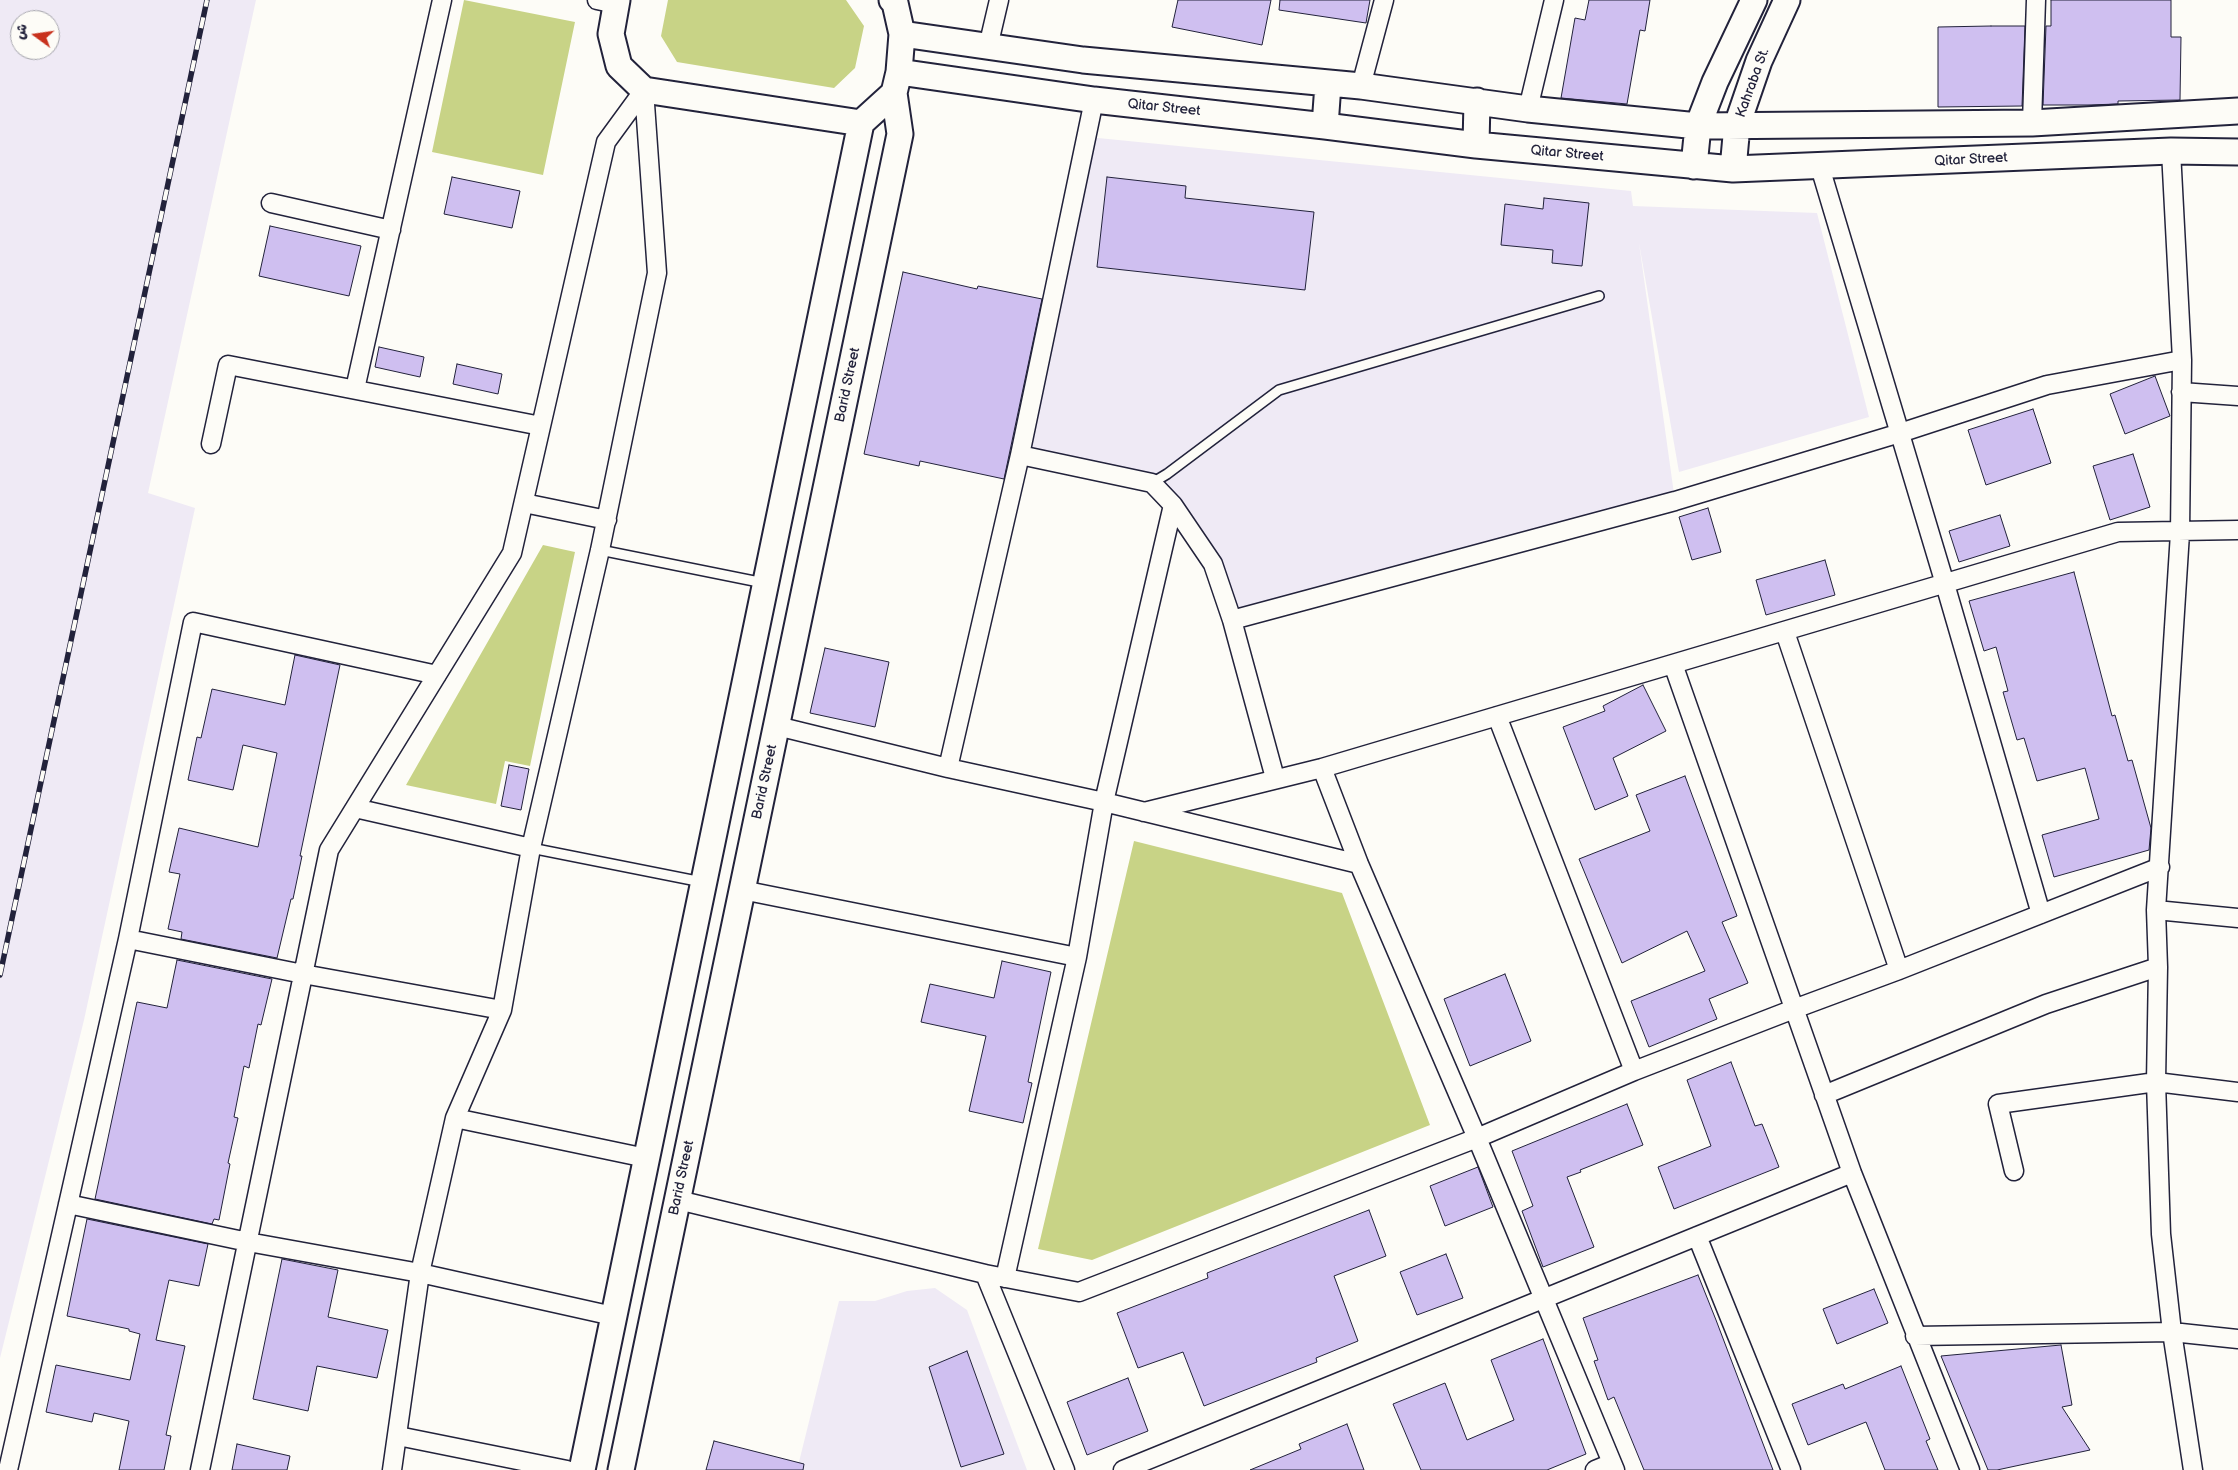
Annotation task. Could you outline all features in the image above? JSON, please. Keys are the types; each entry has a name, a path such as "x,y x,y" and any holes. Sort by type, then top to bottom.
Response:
{"main road":[{"name":"Barid Street","path":"621,1470 900,134 897,82 902,34 895,3 892,0"},
{"path":"1694,166 1698,126 1714,82 1754,0"},
{"name":"Kahraba St.","path":"1733,170 1737,125 1759,61 1787,0"},
{"path":"613,1 610,34 619,66 644,90 861,123"},
{"path":"902,34 1083,60 1361,86 1477,102 1698,126 2032,123 2238,111"},
{"path":"582,1470 702,882 766,584 861,123 897,82"},
{"name":"Qitar Street","path":"897,82 1094,100 1476,145 1733,170 2171,151 2238,152"},
{"path":"1325,126 1328,84"},
{"path":"1476,145 1477,102"}],"street":[{"path":"356,389 442,0"},
{"path":"988,47 999,0"},
{"path":"1361,86 1384,0"},
{"path":"1528,108 1554,0"},
{"path":"2032,123 2036,0"},
{"path":"200,1470 329,850 512,553 606,142 644,90"},
{"path":"392,1470 420,1273 455,1118 502,1010 531,848 600,550 657,273 644,90"},
{"path":"948,768 1020,455 1094,100"},
{"path":"2171,151 2182,360 2180,533 2156,910 2158,967 2156,1082 2161,1234 2172,1332 2192,1470"},
{"path":"1820,167 1946,584 2042,914"},
{"path":"271,204 391,230"},
{"path":"1232,620 1675,501 1900,433 2047,385 2182,360"},
{"path":"211,444 228,365 540,426"},
{"path":"2181,392 2238,396"},
{"path":"1020,455 1152,483 1173,505 1213,564 1232,620 1275,778"},
{"path":"524,502 606,520"},
{"path":"1004,1278 1077,957 1104,802 1173,505"},
{"path":"1144,812 1275,778 1322,768 2118,532 2180,533 2238,530"},
{"path":"8,1470 128,940 192,622 437,675"},
{"path":"1785,632 1899,970"},
{"path":"1673,664 1852,1173 1970,1470"},
{"path":"1498,716 1634,1071"},
{"path":"777,726 948,768 1104,802 1358,864"},
{"path":"1322,768 1358,864 1477,1138 1613,1466 1595,1470"},
{"path":"355,808 531,848"},
{"path":"678,1200 985,1274 1079,1292 1477,1138 1634,1071 1899,970 2160,867"},
{"path":"742,890 1077,957"},
{"path":"2156,910 2238,918"},
{"path":"128,940 502,1010"},
{"path":"1824,1095 2046,1004 2158,967"},
{"path":"2014,1171 1998,1104 2156,1082 2238,1092"},
{"path":"455,1118 646,1158"},
{"path":"1123,1470 1852,1173"},
{"path":"68,1204 248,1242 420,1273 613,1316"},
{"path":"1697,1236 1791,1470"},
{"path":"985,1274 1065,1470"},
{"path":"1916,1336 2172,1332 2238,1338"},
{"path":"398,1436 566,1470"}],"lane":[{"path":"1152,483 1167,474 1279,390 1599,296"},
{"path":"600,550 766,584"},
{"path":"531,848 702,882"}],"shaded area":[{"path":"0,0 256,0 148,493 195,508 84,1020 0,1358"},
{"path":"1088,137 1631,191 1633,206 1817,213 1869,417 1679,472 1639,243 1675,501 1232,620 1213,564 1152,483 1020,455"},
{"path":"935,1288 967,1310 1027,1470 797,1470 839,1301 875,1301 907,1291"}],"green space":[{"path":"464,0 575,22 543,175 432,152"},
{"path":"668,0 846,0 864,26 855,68 834,88 677,62 661,36"},
{"path":"543,545 575,552 530,766 505,761 496,804 406,785"},
{"path":"1134,841 1342,893 1430,1125 1092,1260 1038,1249"}],"building":[{"path":"1178,0 1271,0 1262,45 1172,27"},
{"path":"1280,0 1370,0 1366,23 1279,10"},
{"path":"1589,0 1650,0 1645,31 1640,30 1627,104 1561,98 1575,18 1585,20"},
{"path":"2051,0 2171,0 2171,37 2181,37 2180,100 2118,101 2118,104 2043,105 2046,26 2051,26"},
{"path":"2025,26 2022,106 1938,107 1938,27"},
{"path":"452,177 520,191 512,228 444,214"},
{"path":"1107,177 1186,186 1185,198 1314,212 1305,290 1097,267"},
{"path":"1544,198 1589,203 1582,266 1552,263 1553,250 1501,245 1505,204 1543,209"},
{"path":"270,226 361,246 349,296 259,276"},
{"path":"903,272 977,289 978,286 1042,299 1004,479 920,461 919,466 864,454"},
{"path":"379,347 424,357 420,377 375,367"},
{"path":"457,364 502,374 498,394 453,384"},
{"path":"2155,376 2170,416 2125,434 2110,394"},
{"path":"2033,409 2051,463 1986,485 1968,430"},
{"path":"2133,454 2150,507 2110,520 2093,466"},
{"path":"1708,508 1721,552 1692,560 1679,517"},
{"path":"2000,515 2010,546 1959,562 1949,531"},
{"path":"1825,560 1835,595 1766,615 1756,580"},
{"path":"2074,572 2112,716 2115,715 2128,761 2132,760 2151,828 2149,850 2054,877 2042,835 2099,819 2085,768 2037,781 2024,738 2017,740 2003,692 2008,691 1996,647 1984,651 1969,601"},
{"path":"825,648 889,662 875,727 810,713"},
{"path":"295,655 340,665 300,856 302,856 293,899 291,899 277,958 181,939 182,932 168,929 180,874 169,872 179,828 258,847 277,753 243,745 233,790 188,780 197,737 201,738 212,689 285,705"},
{"path":"1643,685 1666,731 1613,758 1628,796 1595,810 1563,727 1605,711 1603,706"},
{"path":"509,765 529,769 521,810 501,806"},
{"path":"1685,776 1737,916 1722,922 1748,983 1709,999 1717,1019 1649,1047 1631,1001 1705,971 1687,931 1622,963 1579,859 1650,831 1636,795"},
{"path":"177,960 272,979 261,1025 258,1024 249,1068 244,1066 234,1117 238,1118 228,1163 230,1164 219,1220 214,1219 212,1224 95,1199 137,1002 167,1008"},
{"path":"1002,961 1051,972 1028,1082 1032,1083 1023,1123 969,1111 986,1036 921,1022 930,984 994,998"},
{"path":"1505,974 1531,1041 1470,1066 1444,999"},
{"path":"1731,1062 1755,1126 1762,1124 1779,1167 1674,1209 1658,1167 1711,1146 1687,1080"},
{"path":"1627,1104 1643,1145 1567,1177 1594,1247 1543,1267 1522,1211 1533,1206 1512,1151"},
{"path":"1478,1167 1493,1207 1445,1226 1430,1186"},
{"path":"1369,1210 1386,1256 1334,1276 1358,1341 1316,1358 1317,1362 1204,1406 1183,1352 1138,1368 1117,1313 1208,1278 1207,1273"},
{"path":"87,1219 208,1244 199,1286 169,1280 156,1340 185,1346 166,1435 171,1436 164,1470 119,1470 129,1421 94,1413 92,1422 46,1412 56,1365 130,1380 140,1334 129,1331 129,1329 67,1316"},
{"path":"1446,1254 1463,1298 1417,1315 1400,1272"},
{"path":"282,1259 338,1270 328,1317 388,1330 377,1378 317,1366 308,1411 253,1399"},
{"path":"1698,1275 1773,1470 1644,1470 1614,1397 1608,1400 1594,1361 1598,1360 1583,1318"},
{"path":"1874,1289 1888,1323 1837,1344 1823,1309"},
{"path":"1543,1339 1586,1454 1547,1470 1421,1470 1393,1404 1445,1383 1467,1440 1514,1420 1491,1360"},
{"path":"2061,1345 2072,1405 2062,1407 2090,1450 1997,1470 1988,1470 1941,1356"},
{"path":"967,1351 1004,1454 961,1467 929,1367"},
{"path":"1901,1366 1930,1439 1926,1441 1938,1470 1885,1470 1866,1422 1808,1445 1792,1404 1843,1384 1845,1389"},
{"path":"1128,1378 1148,1431 1087,1455 1067,1402"},
{"path":"1347,1424 1364,1470 1250,1470 1301,1449 1299,1444"},
{"path":"714,1441 804,1464 803,1470 706,1470"},
{"path":"237,1444 290,1456 287,1470 232,1470"}],"railway":[{"path":"0,975 207,0"}]}
